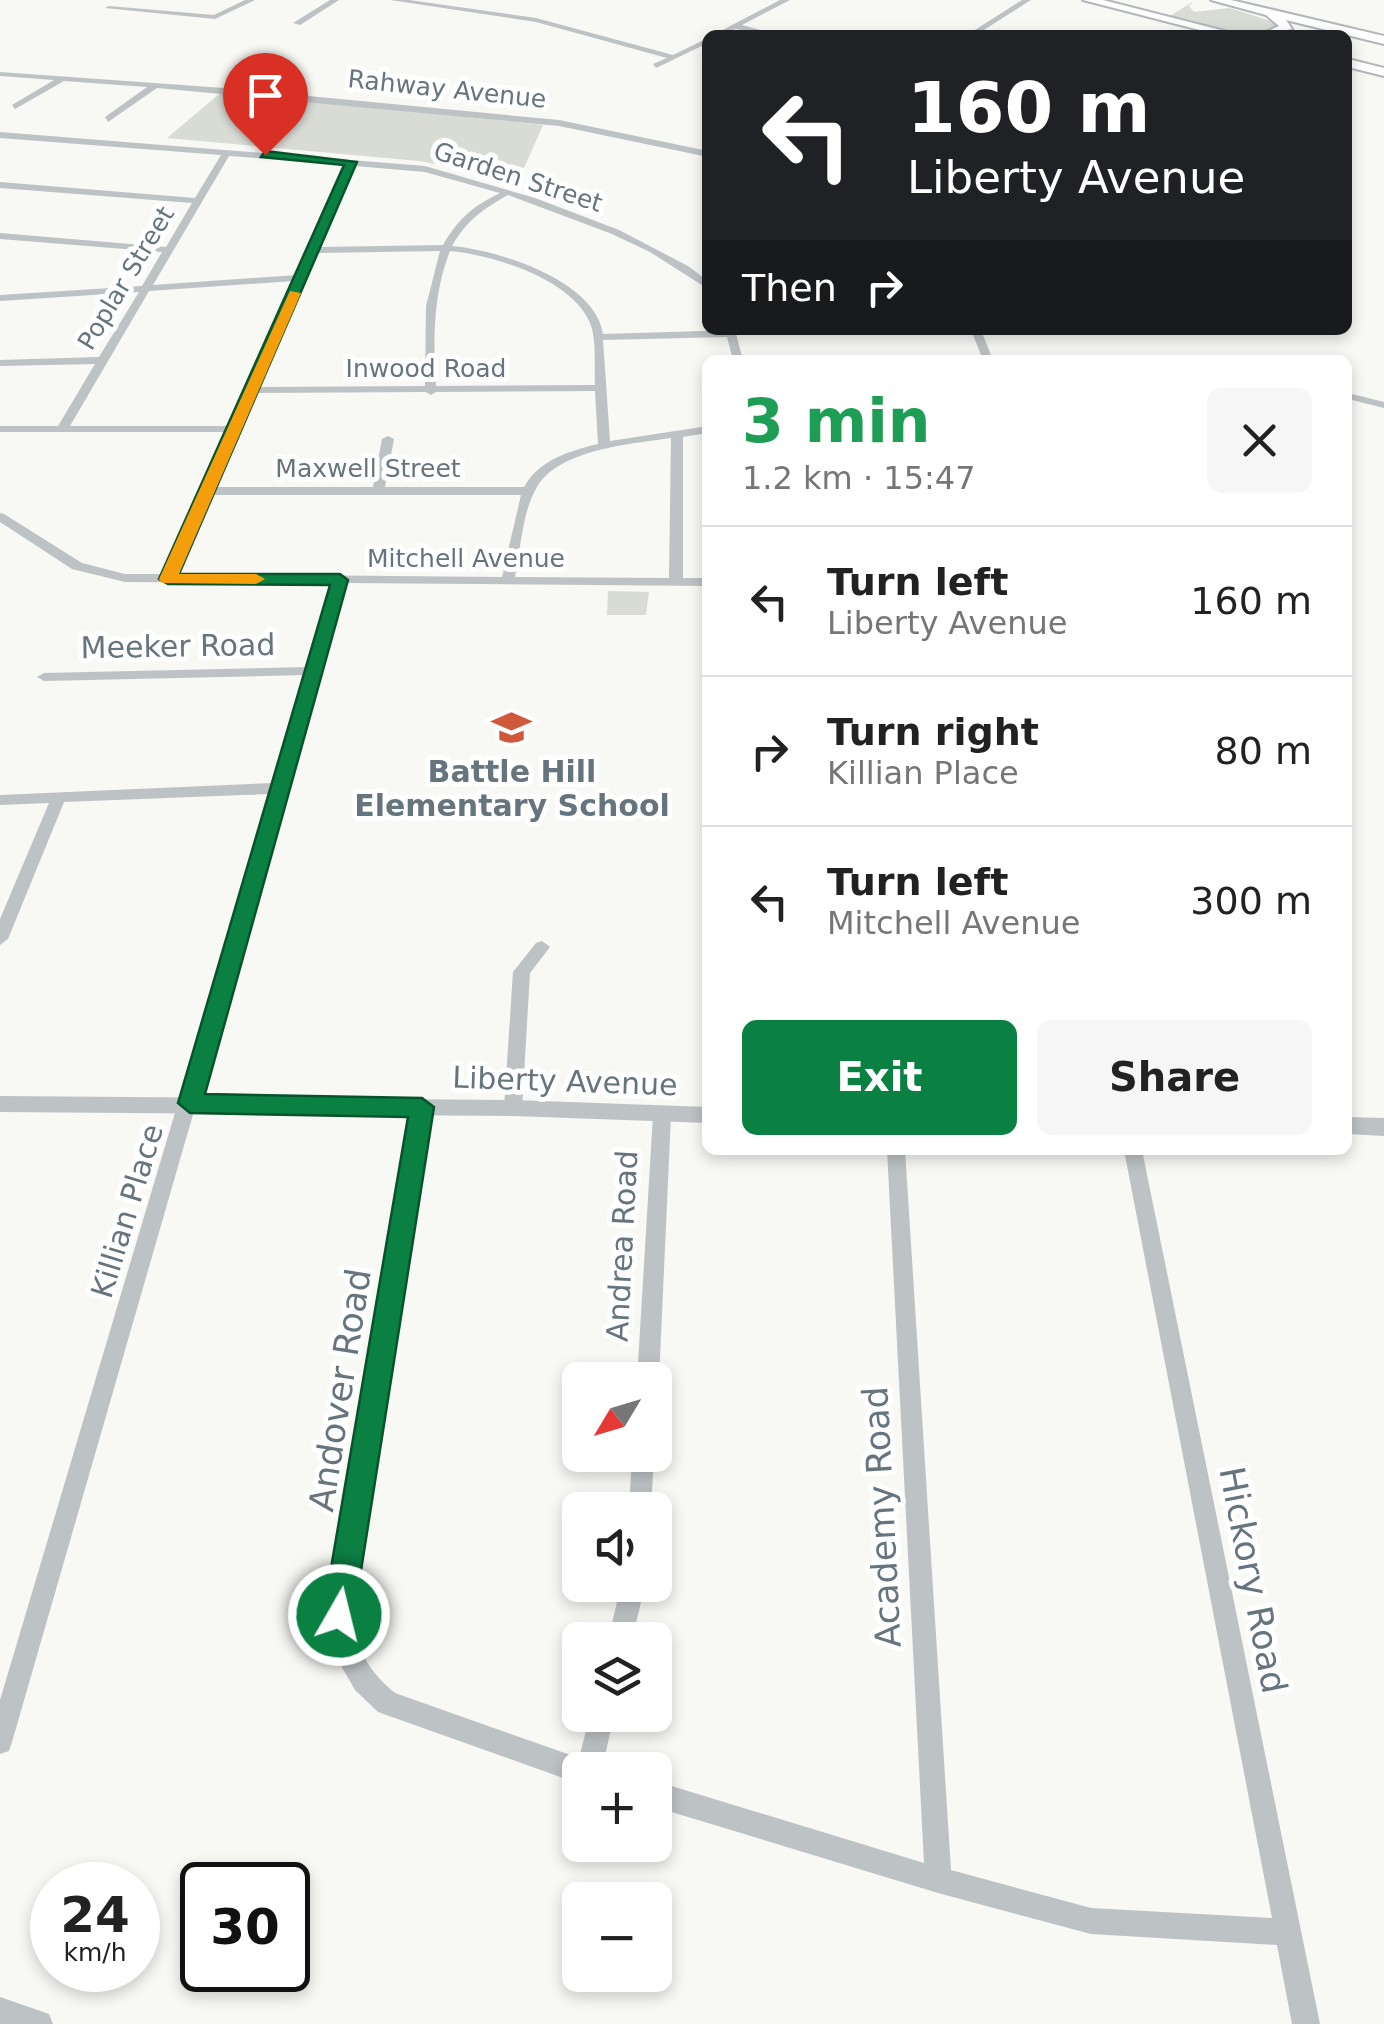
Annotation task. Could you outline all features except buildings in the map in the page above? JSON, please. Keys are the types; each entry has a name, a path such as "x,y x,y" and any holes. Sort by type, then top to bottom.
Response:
{"highway":[{"path":"1089,0 1213,30"},
{"path":"1217,0 1342,30"},
{"path":"1266,12 1288,27 1279,30"},
{"path":"1352,32 1384,40"},
{"path":"1352,64 1384,72"}],"street":[{"path":"109,8 229,18 251,0"},
{"path":"297,23 335,0"},
{"path":"394,0 536,20 673,57"},
{"path":"726,30 786,0"},
{"path":"978,30 1027,0"},
{"path":"734,26 752,30"},
{"path":"656,66 702,43"},
{"name":"Rahway Avenue","path":"0,74 155,84 559,123 702,153"},
{"path":"15,107 64,78"},
{"path":"108,118 155,84"},
{"name":"Garden Street","path":"0,135 425,169 639,242 674,260 702,281"},
{"name":"Poplar Street","path":"64,428 227,152"},
{"path":"168,579 352,162"},
{"path":"0,185 198,201"},
{"path":"431,392 426,337 431,299 448,250 458,223 467,213 504,194"},
{"path":"0,236 169,250"},
{"path":"314,250 471,250 557,284 590,310 597,337 604,448"},
{"path":"0,298 300,278"},
{"path":"597,337 702,333"},
{"path":"0,363 104,360"},
{"name":"Inwood Road","path":"254,390 431,392 599,388"},
{"path":"1352,397 1384,406"},
{"path":"0,430 234,429"},
{"path":"508,580 529,491 551,465 574,453 702,430"},
{"path":"676,582 677,436"},
{"path":"379,490 388,439"},
{"name":"Maxwell Street","path":"207,492 529,491"},
{"name":"Mitchell Avenue","path":"0,517 77,566 125,578 702,582"},
{"name":"Killian Place","path":"0,1742 340,580"},
{"name":"Meeker Road","path":"44,677 314,671"},
{"path":"0,800 282,788"},
{"path":"0,939 60,797"},
{"path":"513,1108 522,972 542,947"},
{"name":"Liberty Avenue","path":"0,1104 513,1108 702,1115"},
{"name":"Andover Road","path":"422,1107 341,1594 339,1615 346,1652 369,1690 387,1703 562,1765"},
{"name":"Andrea Road","path":"649,1362 662,1115"},
{"path":"1352,1126 1384,1128"},
{"name":"Academy Road","path":"896,1155 938,1880"},
{"name":"Hickory Road","path":"1134,1155 1306,2024"},
{"path":"672,1799 938,1880 1105,1923 1286,1932"},
{"path":"0,2011 39,2024"}],"shaded area":[{"path":"1194,1 1189,6 1194,12 1230,8 1283,25 1272,30 1224,30 1170,16"},
{"path":"224,90 543,125 524,168 501,164 472,171 419,161 167,138"},
{"path":"608,591 649,592 646,615 607,615"}],"slow traffic":[{"path":"256,579 168,579 294,293"}],"place":[{"name":"Battle Hill Elementary School","path":"512,727"}],"route":[{"path":"265,155 352,162 168,579 340,580 190,1103 422,1107 339,1615"}]}
